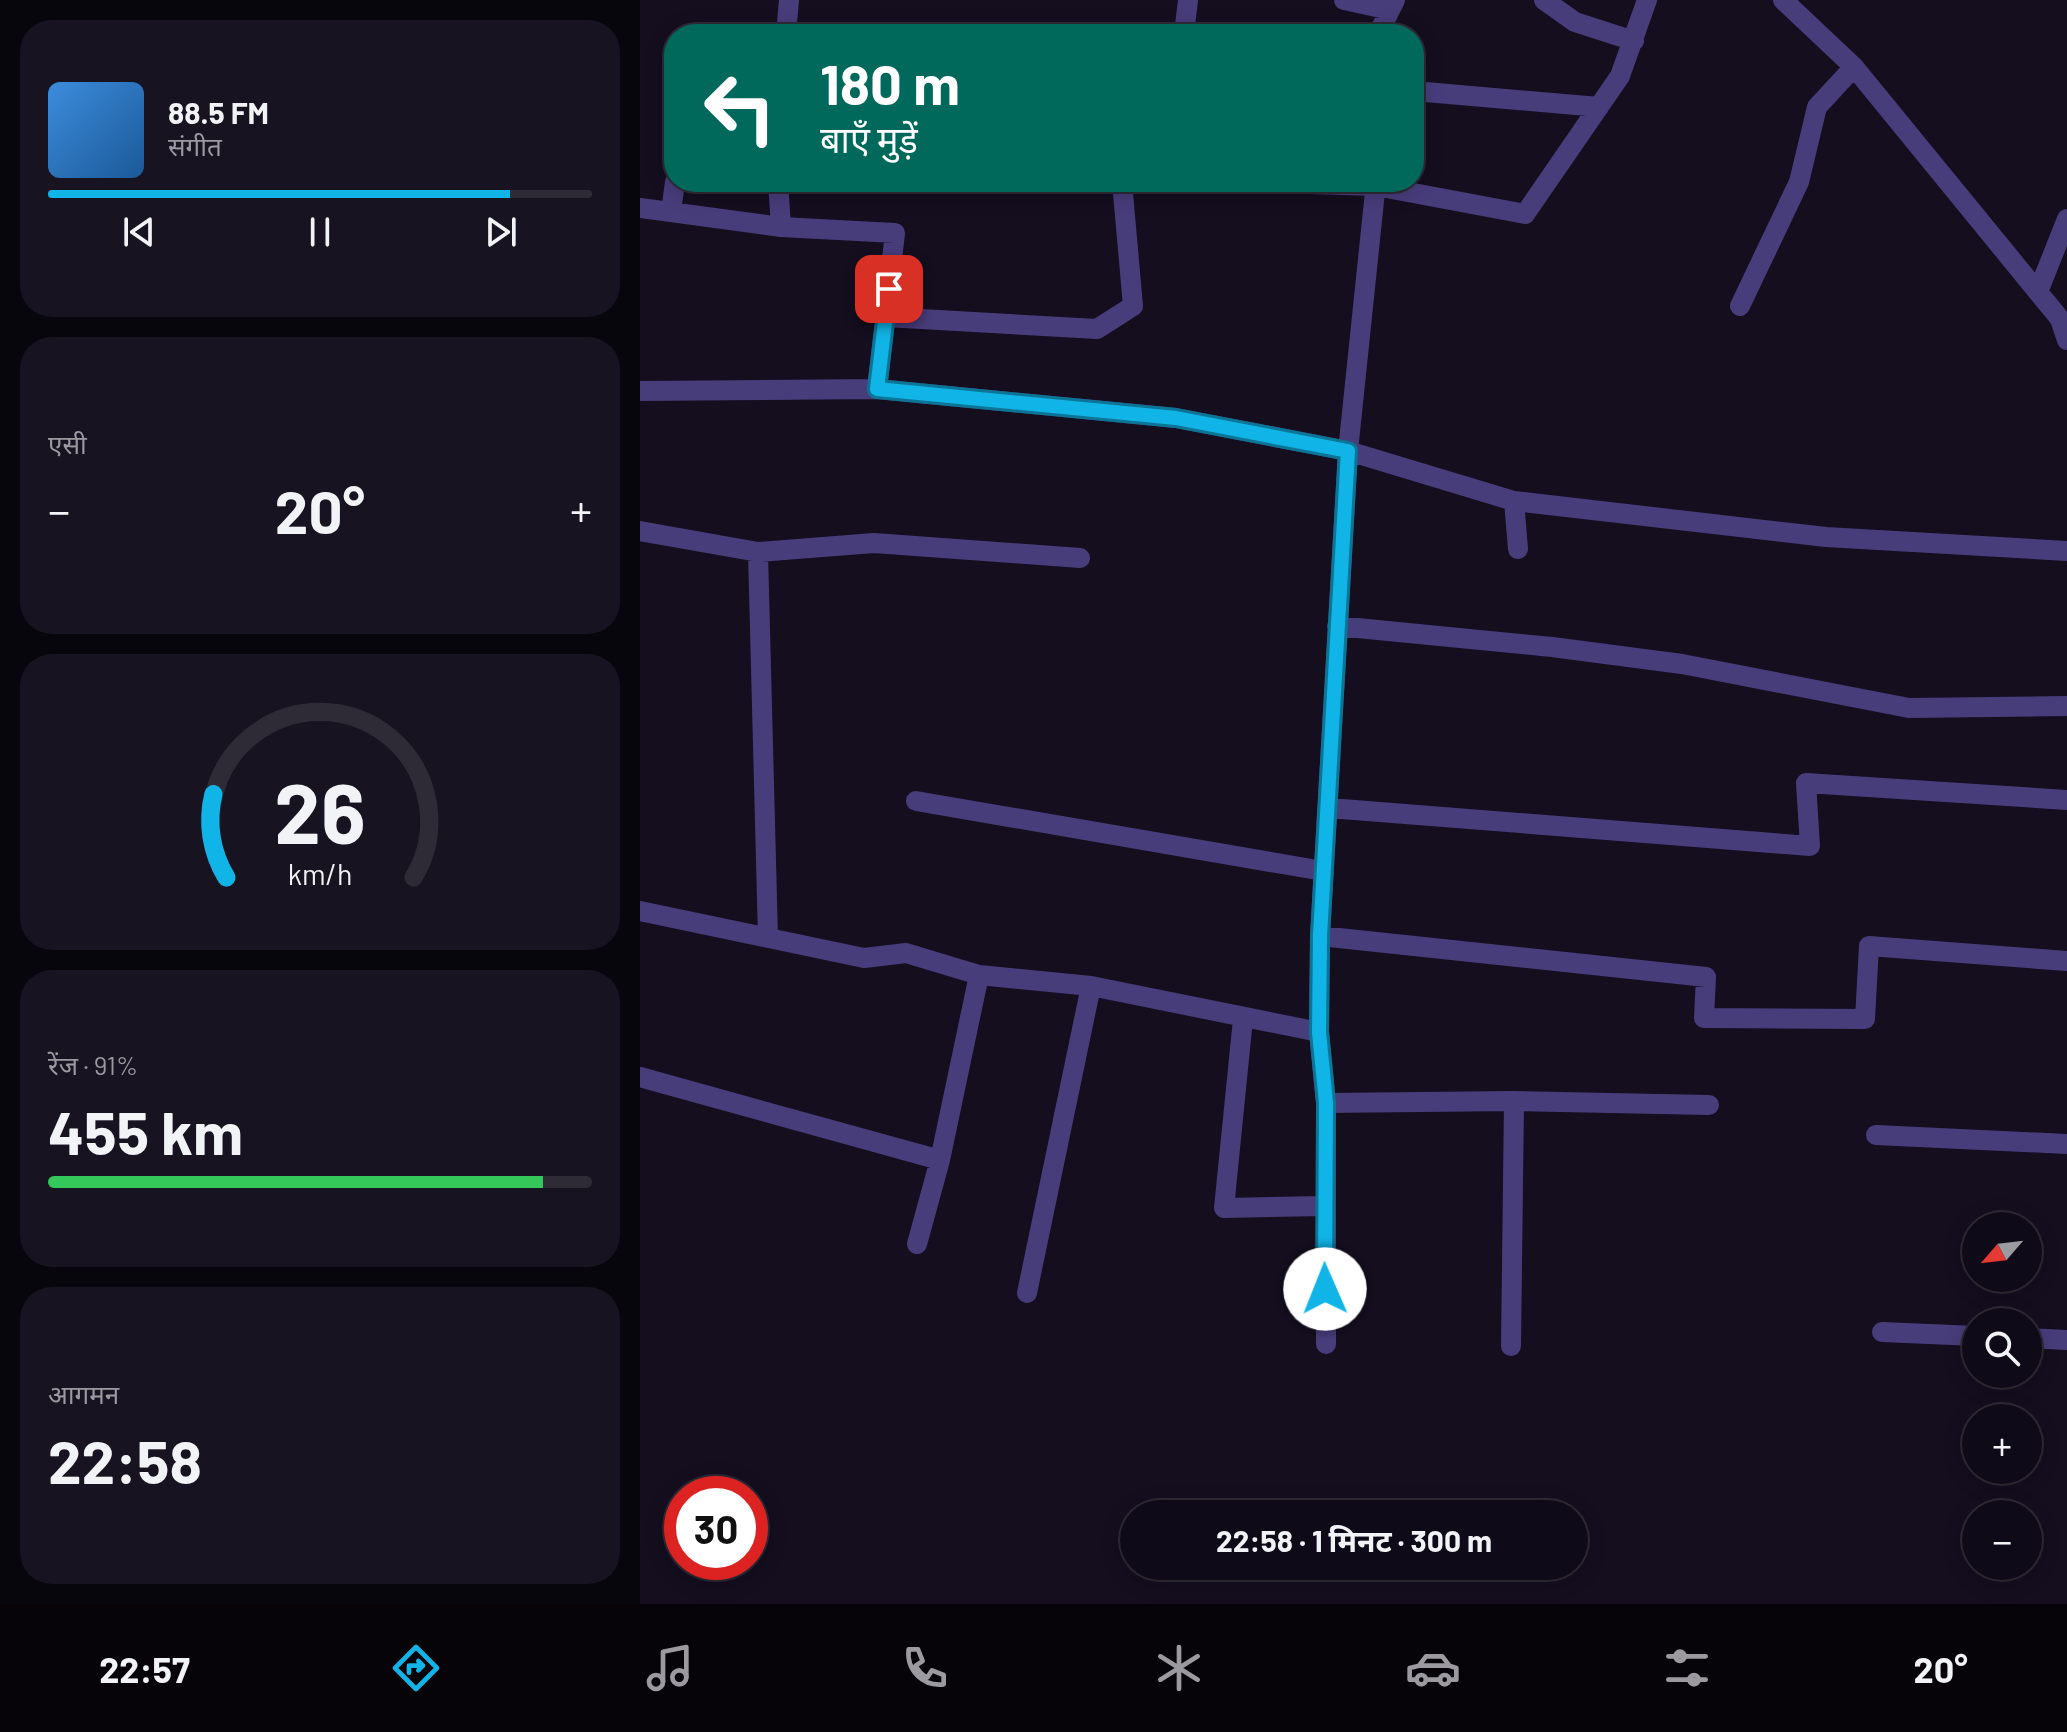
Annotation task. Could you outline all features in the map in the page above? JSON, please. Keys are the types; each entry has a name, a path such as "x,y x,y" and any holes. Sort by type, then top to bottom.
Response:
{"street":[{"path":"787,24 789,0"},
{"path":"1185,24 1188,0"},
{"path":"1344,0 1393,5 1383,24"},
{"path":"1544,0 1575,22 1634,41"},
{"path":"1416,192 1525,214 1620,76 1647,0"},
{"path":"1783,0 1854,67 2060,319 2067,340"},
{"path":"1740,306 1799,182 1817,107 1854,67"},
{"path":"1424,92 1599,107"},
{"path":"671,212 674,192"},
{"path":"779,192 781,227"},
{"path":"886,317 1097,329 1133,306 1123,192"},
{"path":"1326,1344 1326,1103 1319,1032 1320,936 1348,451 1375,192"},
{"path":"640,208 781,227 895,233 877,389"},
{"path":"2038,292 2067,219"},
{"path":"640,391 877,389 1176,418 1348,451 1514,501 1826,537 2067,551"},
{"path":"1514,501 1518,549"},
{"path":"640,531 758,552 874,543 1080,558"},
{"path":"758,552 768,938"},
{"path":"1337,626 1552,647 1682,664 1909,708 2067,706"},
{"path":"1329,808 1810,846 1806,783 2067,800"},
{"path":"916,801 1323,871"},
{"path":"640,911 864,958 906,953 979,975 1091,986 1319,1032"},
{"path":"1320,936 1706,977 1704,1018 1865,1019 1869,946 2067,961"},
{"path":"917,1244 940,1160 979,975"},
{"path":"1027,1293 1091,986"},
{"path":"1243,1019 1224,1208 1324,1206"},
{"path":"640,1077 940,1160"},
{"path":"1326,1103 1514,1101 1709,1105"},
{"path":"1511,1346 1514,1101"},
{"path":"1876,1135 2067,1144"},
{"path":"1882,1332 1962,1335"},
{"path":"2042,1339 2067,1340"}],"route":[{"path":"889,289 877,389 1176,418 1348,451 1320,936 1319,1032 1326,1103 1325,1289"}]}
